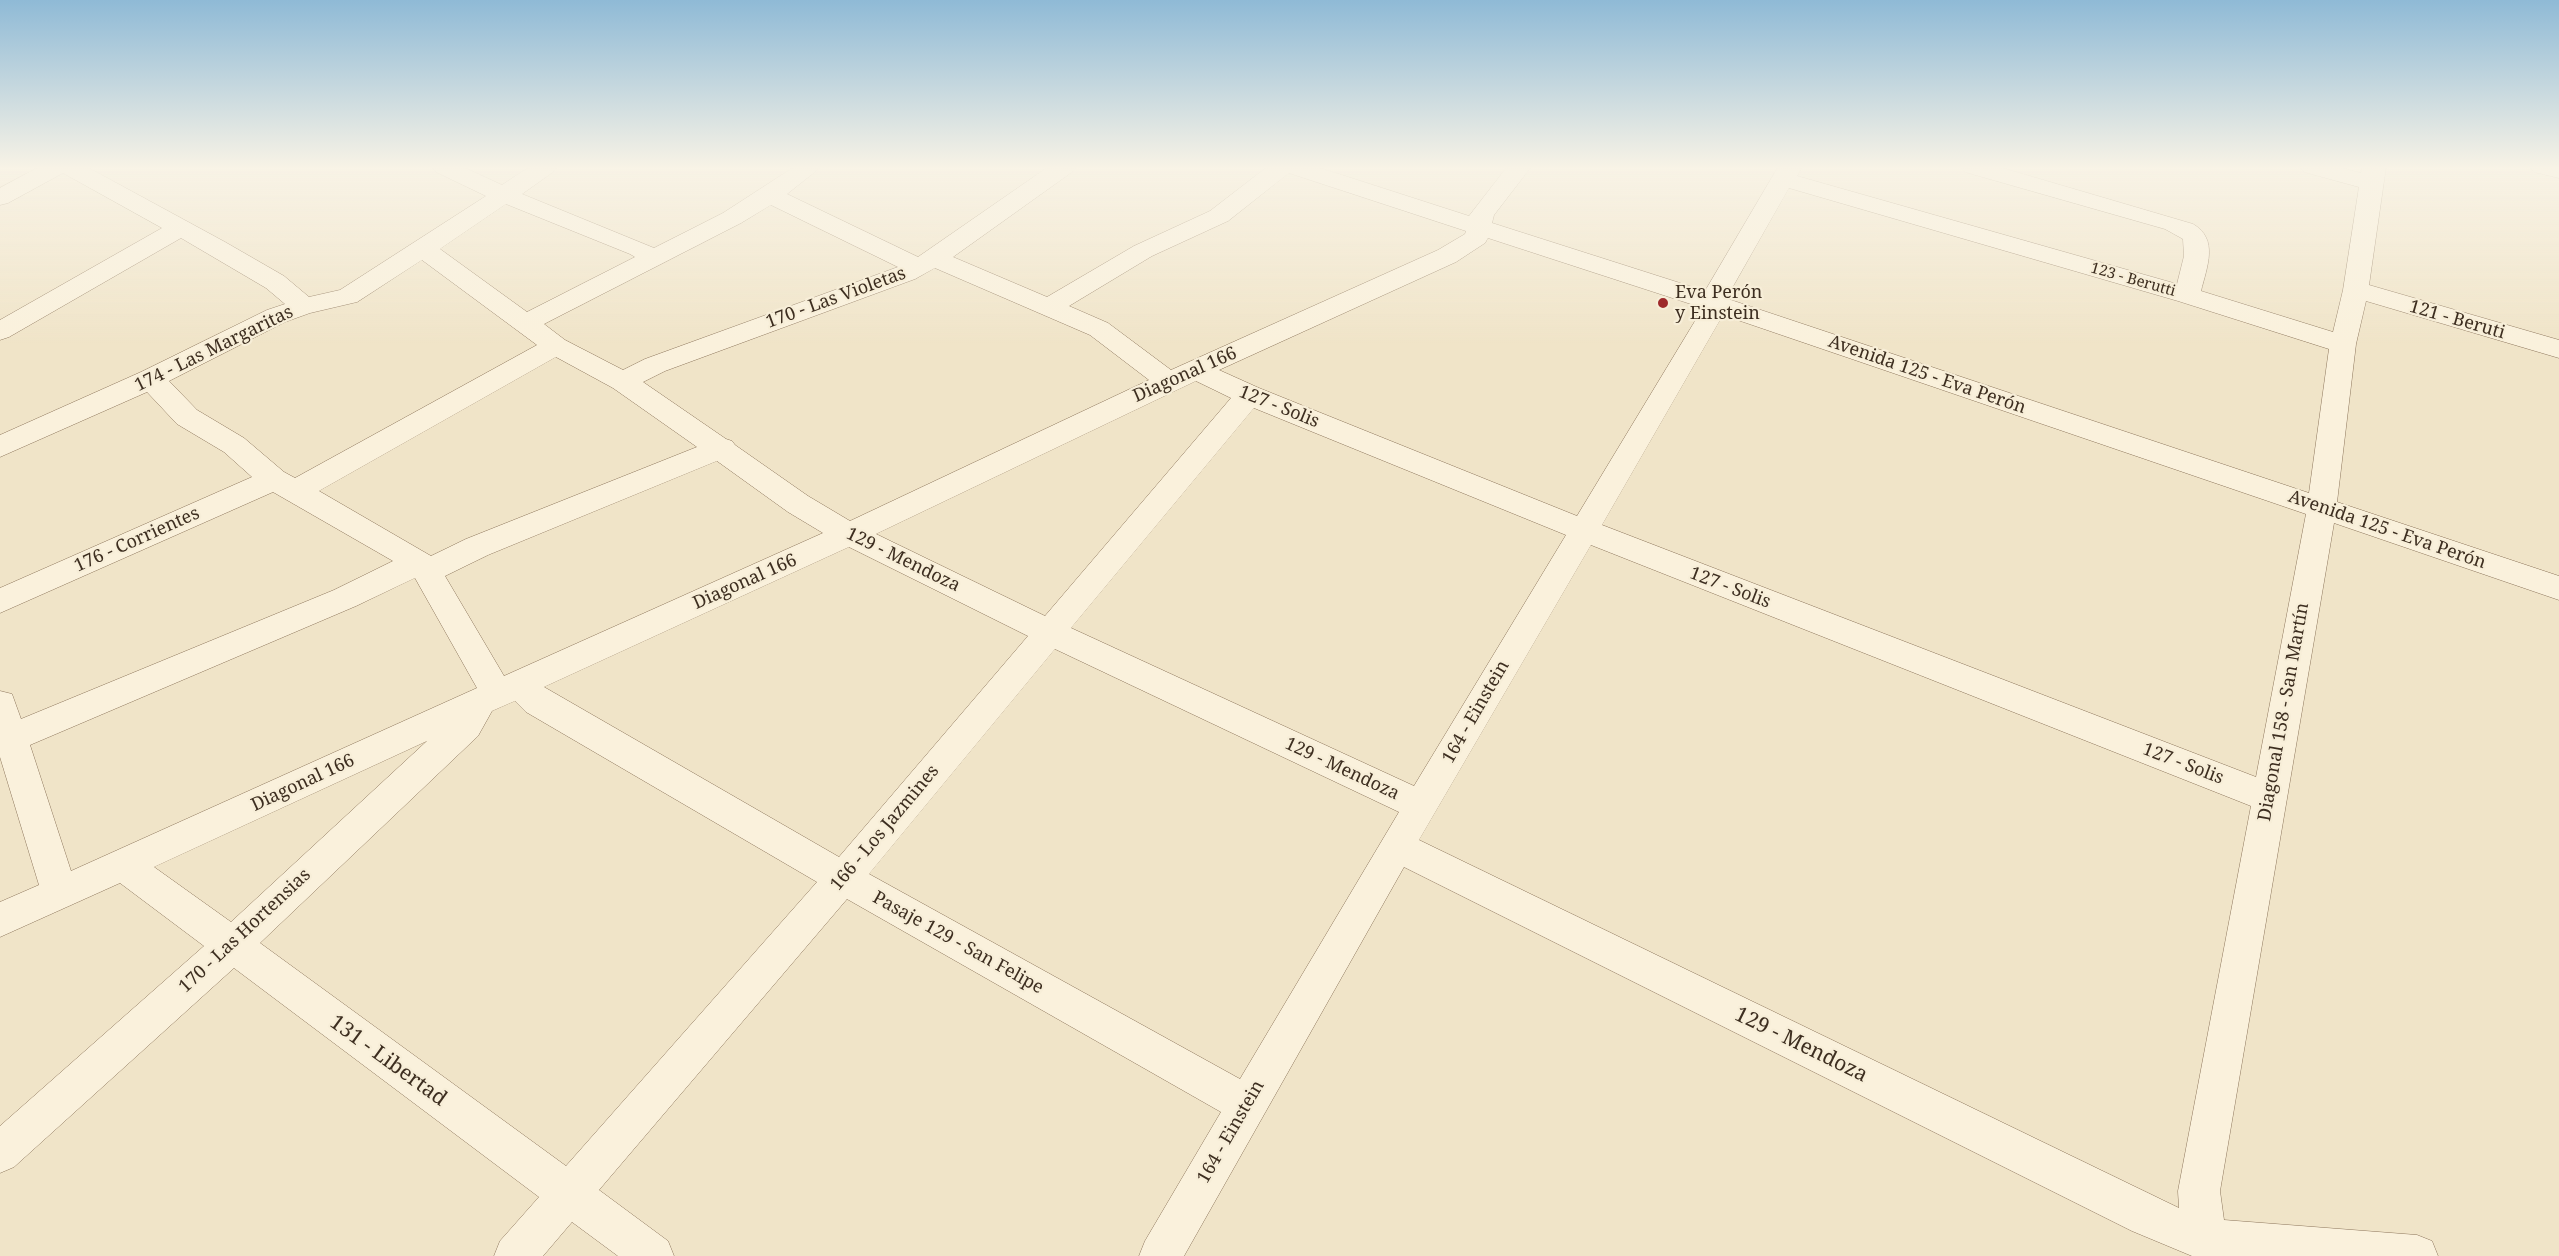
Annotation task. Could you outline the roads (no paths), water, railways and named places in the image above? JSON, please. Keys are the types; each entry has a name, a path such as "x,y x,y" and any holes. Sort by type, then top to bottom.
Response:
{"street":[{"path":"176,226 274,282 304,306"},
{"name":"174 - Las Margaritas","path":"0,447 152,380 276,316 304,306 348,296 458,226"},
{"path":"581,226 639,249 652,257"},
{"path":"526,323 716,226"},
{"name":"127 - Solis","path":"842,226 927,262 1048,307 1107,334 1182,376 1249,395 1582,530 2268,797"},
{"name":"170 - Las Violetas","path":"623,381 655,365 927,262 979,226"},
{"path":"1048,307 1150,248 1198,226"},
{"name":"Avenida 125 - Eva Perón","path":"1473,226 1714,303 2559,588"},
{"name":"164 - Einstein","path":"1160,1256 1396,846 1708,321 1718,290 1756,226"},
{"name":"123 - Berutti","path":"1958,226 2343,344"},
{"path":"2178,226 2194,236 2198,249 2187,296"},
{"name":"Diagonal 158 - San Martín","path":"2210,1248 2200,1211 2199,1191 2268,797 2322,508 2343,344 2356,290 2366,226"},
{"path":"0,331 180,228"},
{"name":"Diagonal 166","path":"0,920 849,534 1182,376 1448,256 1476,238 1479,228"},
{"name":"129 - Mendoza","path":"423,249 556,346 623,381 722,448 798,504 849,534 1049,632 1421,806"},
{"name":"121 - Beruti","path":"2356,290 2559,349"},
{"name":"176 - Corrientes","path":"0,601 285,484 556,346"},
{"path":"152,380 187,417 234,445 285,484 423,567"},
{"name":"166 - Los Jazmines","path":"515,1256 843,878 1249,395"},
{"path":"12,738 345,598 722,448"},
{"name":"Pasaje 129 - San Felipe","path":"423,567 499,693 538,702 843,878 1246,1105"},
{"name":"170 - Las Hortensias","path":"0,1153 231,946 499,693"},
{"path":"0,704 60,894"},
{"name":"129 - Mendoza","path":"1396,846 2210,1248 2417,1256"},
{"name":"131 - Libertad","path":"124,865 653,1256"}],"place":[{"name":"Eva Perón y Einstein","path":"1663,303"}]}
